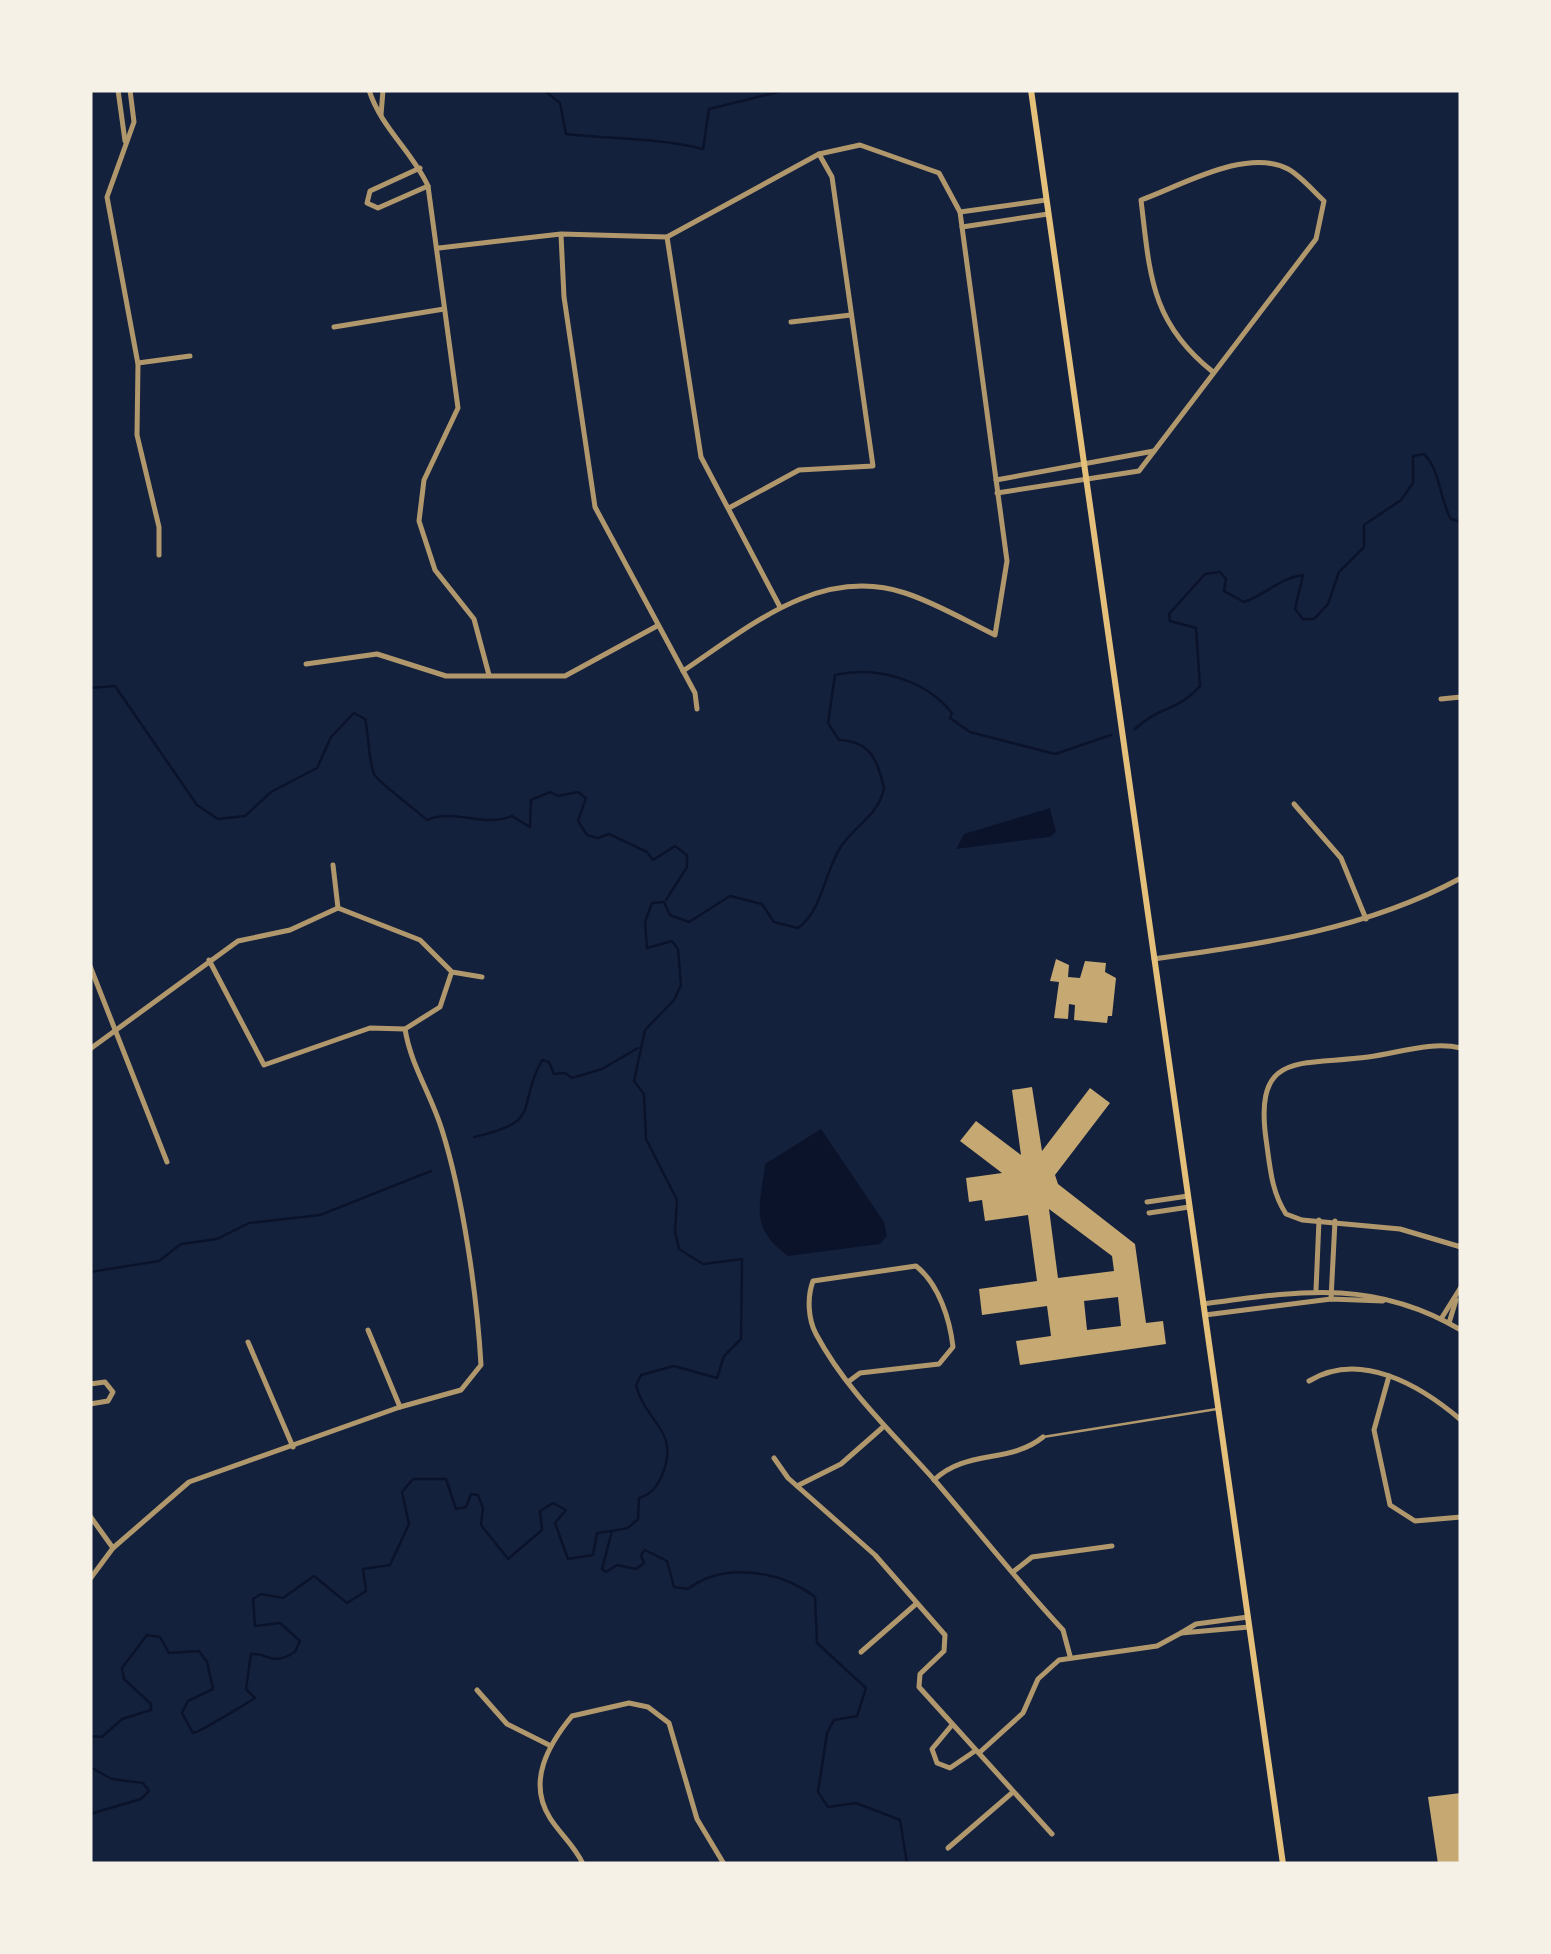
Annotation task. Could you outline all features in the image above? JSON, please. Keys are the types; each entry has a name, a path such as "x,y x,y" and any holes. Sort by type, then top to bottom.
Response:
{"main road":[{"path":"1031,90 1282,1864"}],"street":[{"path":"118,90 125,144"},
{"path":"130,90 134,122 107,197 138,364 138,434 159,528 159,555"},
{"path":"369,90 391,138 420,168 428,186 458,408 424,480 419,521 435,570 474,619 489,674"},
{"path":"381,118 383,90"},
{"path":"439,248 562,234 667,237 819,154 860,145 939,173 960,212 1007,561 995,635 903,592 838,584 780,606 683,670"},
{"path":"729,508 799,470 872,466 832,177 819,154"},
{"path":"998,493 1139,470 1316,239 1324,200 1288,169 1266,163 1238,165 1142,200 1151,284 1162,316 1187,352 1212,372"},
{"path":"420,168 370,191 367,203 378,208 428,186"},
{"path":"960,212 1046,200"},
{"path":"962,226 1048,214"},
{"path":"562,234 564,297 595,507 683,670 697,709"},
{"path":"667,237 701,458 780,606"},
{"path":"334,328 444,309"},
{"path":"792,322 851,315"},
{"path":"138,364 190,356"},
{"path":"996,480 1154,451"},
{"path":"306,664 377,654 446,676 565,676 658,626"},
{"path":"1441,699 1461,697"},
{"path":"1294,804 1342,858 1366,919"},
{"path":"334,865 338,908"},
{"path":"1154,959 1293,938 1366,919 1461,878"},
{"path":"90,1050 238,940 290,930 338,908 420,940 452,972 482,977"},
{"path":"209,960 264,1065 370,1028 405,1029 440,1006 452,972"},
{"path":"90,966 167,1162"},
{"path":"90,1578 113,1548 189,1482 400,1406 461,1390 481,1366 478,1305 442,1129 410,1058 405,1029"},
{"path":"1461,1048 1431,1046 1290,1066 1269,1082 1262,1101 1272,1182 1286,1214 1400,1229 1461,1247"},
{"path":"1147,1202 1188,1196"},
{"path":"1149,1213 1189,1208"},
{"path":"1316,1290 1319,1220"},
{"path":"1331,1299 1335,1221"},
{"path":"848,1382 860,1373 939,1364 953,1348 950,1321 925,1273 916,1266 813,1281 809,1292 814,1330 848,1382 882,1428 934,1480 1063,1630 1070,1656"},
{"path":"1316,1268 1331,1268"},
{"path":"1441,1319 1461,1288"},
{"path":"1203,1304 1330,1290 1376,1295 1461,1330"},
{"path":"1449,1323 1456,1297"},
{"path":"1204,1315 1331,1299 1386,1301"},
{"path":"368,1330 400,1406"},
{"path":"248,1342 293,1447"},
{"path":"1308,1381 1330,1368 1389,1376 1424,1392 1461,1420"},
{"path":"1389,1376 1374,1430 1385,1494 1399,1514 1415,1521 1461,1517"},
{"path":"90,1384 105,1382 114,1392 108,1401 90,1404"},
{"path":"797,1486 841,1464 882,1428"},
{"path":"934,1480 960,1460 1021,1452 1043,1438"},
{"path":"774,1458 797,1486 851,1531 946,1642 944,1652 920,1674 919,1687 1052,1834"},
{"path":"90,1516 113,1548"},
{"path":"1013,1572 1032,1557 1112,1546"},
{"path":"860,1652 916,1604"},
{"path":"952,1726 932,1749 937,1763 956,1766 1023,1713 1044,1672 1070,1656 1157,1646 1203,1623 1248,1617"},
{"path":"1203,1623 1204,1634"},
{"path":"1181,1633 1204,1634 1249,1627"},
{"path":"477,1690 507,1724 550,1746"},
{"path":"583,1864 543,1803 540,1772 550,1746 572,1716 585,1710 636,1704 668,1723 697,1819 724,1864"},
{"path":"948,1848 1013,1792"}],"lane":[{"path":"1043,1438 1218,1409"}],"water":[{"path":"1050,808 1056,832 1050,837 956,849 964,834"},
{"path":"821,1129 884,1222 887,1236 880,1244 788,1256 762,1226 760,1205 765,1164"}],"building":[{"path":"1056,959 1069,965 1068,977 1080,978 1085,961 1106,963 1105,972 1116,978 1112,1016 1108,1016 1107,1023 1074,1020 1075,1005 1069,1004 1068,1019 1054,1018 1059,982 1050,981"},
{"path":"1032,1087 1042,1151 1090,1088 1110,1103 1055,1175 1058,1184 1135,1244 1146,1323 1163,1321 1166,1344 1020,1365 1016,1341 1051,1336 1047,1306 982,1315 979,1289 1037,1281 1028,1215 985,1221 982,1200 969,1202 966,1178 1002,1173 960,1141 976,1121 1021,1155 1012,1090","holes":["1049,1209 1112,1256 1114,1271 1058,1278","1118,1297 1121,1326 1087,1330 1084,1301"]},
{"path":"1461,1793 1461,1864 1438,1864 1428,1797"}],"waterway":[{"path":"544,90 560,103 566,134 703,149 709,109 786,90"},
{"path":"1135,729 1200,686 1196,628 1170,621 1169,614 1205,574 1220,572 1226,579 1224,591 1244,602 1303,575 1295,609 1303,619 1314,619 1328,604 1339,572 1364,547 1364,525 1401,500 1413,483 1413,456 1424,454 1430,461 1451,519 1461,522"},
{"path":"907,1864 900,1820 856,1803 828,1807 818,1792 827,1733 834,1720 857,1716 866,1688 817,1643 815,1597 786,1581 752,1573 718,1575 688,1589 674,1587 667,1561 645,1550 641,1555 644,1563 636,1569 617,1565 606,1572 602,1569 612,1531 628,1528 638,1519 639,1498 658,1484 667,1456 664,1435 640,1398 636,1385 641,1375 674,1366 717,1378 724,1356 741,1339 742,1259 703,1264 679,1249 675,1232 677,1200 646,1139 644,1094 634,1081 645,1030 674,1000 681,985 678,949 672,941 647,948 645,922 652,903 664,902 670,915 689,922 730,896 762,904 774,922 798,928 813,911 842,845 872,813 884,789 871,754 858,744 839,740 828,723 835,675 867,672 899,678 928,691 952,713 950,718 970,732 1055,754 1111,735"},
{"path":"90,688 115,686 197,805 218,819 245,816 271,792 317,768 331,737 354,713 365,719 374,774 427,820 448,816 490,820 512,816 530,827 531,800 550,792 558,796 578,792 586,798 578,821 587,835 598,838 609,834 647,852 653,860 675,846 687,855 687,867 666,900"},
{"path":"474,1137 520,1119 542,1060 549,1062 554,1074 565,1073 572,1078 602,1069 638,1048"},
{"path":"90,1272 159,1261 181,1244 217,1239 249,1223 320,1215 431,1171"},
{"path":"90,1736 102,1737 122,1719 151,1710 151,1704 124,1679 122,1668 147,1635 160,1637 169,1653 199,1651 207,1662 213,1689 188,1701 182,1713 193,1733 255,1698 246,1689 251,1654 280,1658 295,1652 300,1641 280,1623 255,1626 253,1599 261,1594 283,1598 314,1576 347,1603 366,1591 363,1569 390,1565 409,1524 402,1492 413,1479 446,1479 456,1509 466,1507 471,1494 478,1495 483,1508 481,1525 508,1559 542,1530 540,1511 553,1503 566,1510 555,1523 568,1559 593,1555 597,1533 612,1531"},
{"path":"90,1767 112,1779 143,1783 149,1791 141,1799 90,1814"}]}
